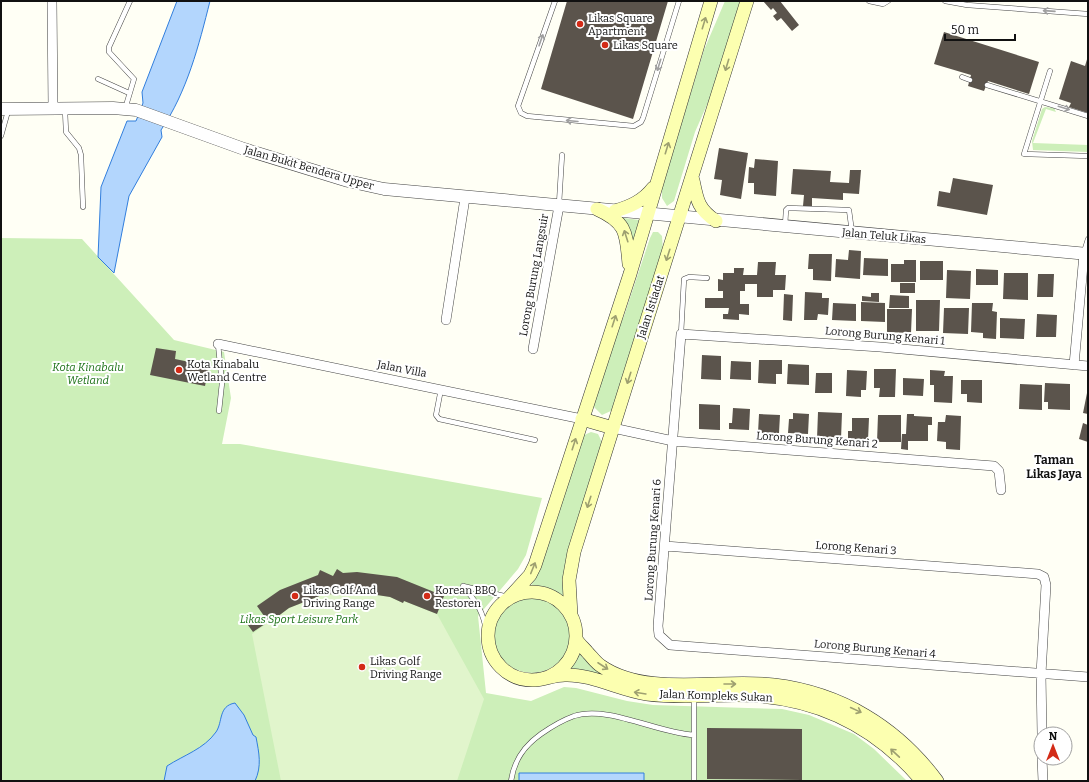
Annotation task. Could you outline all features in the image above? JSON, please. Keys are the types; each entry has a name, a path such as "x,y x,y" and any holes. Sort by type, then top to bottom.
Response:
{"main road":[{"path":"509,598 522,592 537,592 550,596 562,604 571,615 576,631 576,639 572,654 563,667 550,676 535,680 520,679 506,673 496,662 489,649 487,634 490,620 497,607 509,598 530,575 535,565 630,274 711,1"},
{"name":"Jalan Istiadat","path":"571,615 568,592 570,567 747,1"},
{"path":"693,176 696,199 705,213 716,221"},
{"path":"615,211 632,206 646,197 656,185"},
{"path":"597,209 612,216 626,234 630,274"},
{"path":"582,419 613,428"},
{"name":"Jalan Kompleks Sukan","path":"576,639 600,666 625,678 668,684 774,685 805,691 839,702 867,715 894,736 922,761 937,781"},
{"name":"Jalan Kompleks Sukan","path":"535,680 564,675 576,676 624,690 668,696 739,695 795,700 824,709 875,736 912,769 922,781"}],"street":[{"path":"52,1 53,108"},
{"name":"Jalan Bukit Bendera Upper","path":"5,109 131,109 244,149 348,181 384,189 465,198 680,217"},
{"path":"446,320 465,198"},
{"name":"Lorong Burung Langsuir","path":"533,349 559,206"},
{"name":"Jalan Teluk Likas","path":"680,217 1086,254"},
{"path":"1074,365 1086,254"},
{"name":"Lorong Burung Kenari 1","path":"681,334 880,348 1088,366"},
{"name":"Lorong Burung Kenari 6","path":"662,640 659,636 658,626 681,334"},
{"name":"Jalan Villa","path":"218,344 582,419"},
{"name":"Lorong Burung Kenari 2","path":"613,428 673,441 994,466 999,471 1001,490"},
{"name":"Lorong Kenari 3","path":"665,546 1038,574 1044,578 1046,585 1041,674"},
{"name":"Lorong Burung Kenari 4","path":"662,640 670,645 1088,677"},
{"path":"1041,674 1042,726"},
{"path":"1042,766 1043,781"}],"lane":[{"path":"130,1 109,47 109,52 133,77 129,93 131,109"},
{"path":"555,1 518,106 521,113 527,116 634,126 641,122 643,118 679,1"},
{"path":"869,1 883,4 888,1"},
{"path":"945,1 967,5 1088,14"},
{"path":"1050,71 1024,154 1088,156"},
{"path":"962,77 970,80"},
{"path":"98,79 129,93"},
{"path":"986,85 1088,116"},
{"path":"65,108 66,132 79,148 81,155 83,207"},
{"path":"1,136 5,109"},
{"path":"559,206 562,155"},
{"path":"785,227 786,210 788,208 849,210 852,233"},
{"path":"1086,254 1088,239"},
{"path":"681,334 684,278 707,278"},
{"path":"218,344 222,383 219,411"},
{"path":"441,389 436,415 439,419 535,440"},
{"path":"487,634 484,616 478,604 463,586 509,598"},
{"path":"694,696 694,781"},
{"path":"511,781 517,759 521,751 545,731 575,716 616,716 677,734 694,735"}],"green space":[{"path":"725,1 742,1 713,91 695,132 674,201 667,206 662,198 662,186 704,50"},
{"path":"1045,107 1054,108 1056,112 1046,109 1033,143 1088,145 1088,152 1033,150 1032,141 1042,109"},
{"path":"617,217 639,220 631,248"},
{"path":"653,232 658,232 662,236 663,251 613,410 602,415 593,406 610,347 624,316"},
{"name":"Likas Sport Leisure Park","path":"1,238 82,239 174,340 224,352 231,398 222,444 240,444 542,498 526,555 518,569 478,616 486,693 531,701 564,687 576,688 627,701 653,705 782,709 809,715 854,734 874,749 907,781 1,781"},
{"path":"591,432 598,434 602,442 563,578 563,597 550,589 531,586 541,566 582,436"},
{"name":"Likas Golf Driving Range","path":"357,592 390,597 403,603 404,601 437,614 484,699 457,781 281,781 252,634 289,608 322,595"},
{"path":"532,595 547,598 560,606 568,619 571,634 568,649 560,662 547,670 532,673 517,670 504,662 496,649 493,634 496,619 504,606 517,598"},
{"path":"578,652 597,669 619,680 643,686 696,690 773,690 791,692 825,701 871,725 925,771 932,781 928,781 920,771 891,745 861,723 831,708 802,699 772,694 631,688 585,673 565,670"}],"water":[{"path":"177,1 210,1 197,51 185,84 161,130 162,137 129,196 114,273 98,257 101,187 127,121 136,121 143,103 142,92"},
{"path":"235,703 244,715 253,735 256,737 259,754 259,770 255,781 164,781 167,766 206,743 216,732 223,711 226,707"},
{"path":"519,773 644,773 644,781 519,781"}],"building":[{"name":"Likas Square","path":"567,1 668,1 633,119 541,89"},
{"path":"763,1 780,1 799,25 792,31 781,18 777,21 773,16 777,13 773,8 771,10"},
{"path":"944,32 1039,62 1029,94 988,81 984,91 968,86 971,75 934,64"},
{"path":"1088,56 1088,113 1069,107 1071,103 1059,99 1071,61 1085,66"},
{"path":"719,148 748,153 741,199 720,195 722,180 714,179"},
{"path":"755,159 778,161 776,196 754,194 754,183 748,183 749,167 754,168"},
{"path":"793,169 831,171 830,182 849,183 850,170 861,170 859,194 843,193 843,200 812,198 812,207 803,206 804,195 791,194"},
{"path":"953,178 993,185 987,215 937,206 939,191 950,193"},
{"path":"849,250 861,251 860,279 835,277 836,259 848,260"},
{"path":"809,254 832,254 831,281 813,280 813,269 808,269"},
{"path":"864,258 888,259 888,276 863,275"},
{"path":"904,260 916,260 916,282 891,282 891,264 904,264"},
{"path":"920,261 943,261 943,280 920,280"},
{"path":"758,262 776,262 775,275 786,275 785,290 773,290 773,297 757,297 757,284 745,284 745,291 740,291 740,304 749,304 749,315 739,314 739,320 723,319 723,314 728,314 729,308 705,308 705,298 723,298 723,291 718,291 718,279 723,280 723,273 734,273 734,268 744,268 743,275 757,275"},
{"path":"976,269 998,270 998,285 976,285"},
{"path":"947,270 971,271 970,299 946,298"},
{"path":"1004,273 1028,273 1028,300 1003,299"},
{"path":"1038,274 1054,274 1053,297 1037,297"},
{"path":"900,283 915,283 915,293 900,293"},
{"path":"805,292 822,293 822,298 829,298 828,315 818,314 817,320 804,320"},
{"path":"871,293 879,293 879,302 862,301 862,296 871,297"},
{"path":"784,294 793,295 792,321 783,320"},
{"path":"890,295 909,296 909,308 889,308"},
{"path":"916,300 940,300 939,331 916,331"},
{"path":"861,302 885,303 885,322 861,321"},
{"path":"833,303 856,304 856,321 832,320"},
{"path":"972,303 993,303 992,311 997,312 996,339 983,338 983,333 971,332"},
{"path":"944,308 969,308 968,334 943,333"},
{"path":"887,309 912,309 911,333 887,332"},
{"path":"1037,314 1057,315 1056,337 1036,337"},
{"path":"1000,318 1025,319 1024,339 1000,338"},
{"name":"Kota Kinabalu Wetland Centre","path":"156,348 176,351 175,359 209,366 205,386 150,375"},
{"path":"702,355 721,356 721,380 701,379"},
{"path":"759,360 782,360 782,374 776,374 776,384 758,383"},
{"path":"731,361 751,362 751,380 730,379"},
{"path":"788,364 809,365 809,385 787,384"},
{"path":"874,369 896,369 895,397 879,397 880,388 874,388"},
{"path":"847,370 867,371 866,390 861,390 861,397 846,396"},
{"path":"930,370 945,371 944,376 953,376 952,403 934,402 934,385 930,385"},
{"path":"816,373 832,373 832,393 815,393"},
{"path":"903,378 924,379 923,396 903,395"},
{"path":"961,380 982,380 982,403 967,402 967,394 961,394"},
{"path":"1045,383 1070,384 1070,410 1048,409 1048,402 1044,402"},
{"path":"1020,384 1042,385 1042,410 1019,409"},
{"path":"1088,393 1088,414 1083,413"},
{"path":"699,404 720,405 720,430 699,429"},
{"path":"733,408 750,409 749,430 729,429 729,423 732,423"},
{"path":"818,412 842,413 841,439 817,439"},
{"path":"793,413 809,414 808,434 788,433 789,419 793,419"},
{"path":"759,414 780,415 779,433 758,433"},
{"path":"907,414 932,417 932,425 928,425 928,441 908,441 908,450 901,449 902,434 906,434"},
{"path":"878,415 901,415 901,442 877,442"},
{"path":"946,415 961,416 960,450 946,449 946,442 937,441 938,422 945,422"},
{"path":"852,418 869,418 868,440 848,439 848,431 852,431"},
{"path":"1083,423 1088,425 1088,442 1079,439"},
{"name":"Likas Golf And Driving Range","path":"337,569 343,573 357,572 397,577 444,596 437,614 404,601 403,603 390,597 357,592 322,595 289,608 269,623 257,606 280,590 318,575 320,570 333,576"},
{"path":"254,615 256,619 260,616 265,624 253,632 245,621"},
{"path":"707,728 802,729 802,780 707,779"}],"place":[{"name":"Likas Square Apartment","path":"580,24"},
{"name":"Likas Square","path":"605,45"},
{"name":"Kota Kinabalu Wetland Centre","path":"179,370"},
{"name":"Likas Golf And Driving Range","path":"295,596"},
{"name":"Korean BBQ Restoren","path":"427,596"},
{"name":"Likas Golf Driving Range","path":"362,667"}],"district":[{"name":"Taman Likas Jaya","path":"1054,467"}],"park label":[{"name":"Kota Kinabalu Wetland","path":"88,373"}]}
